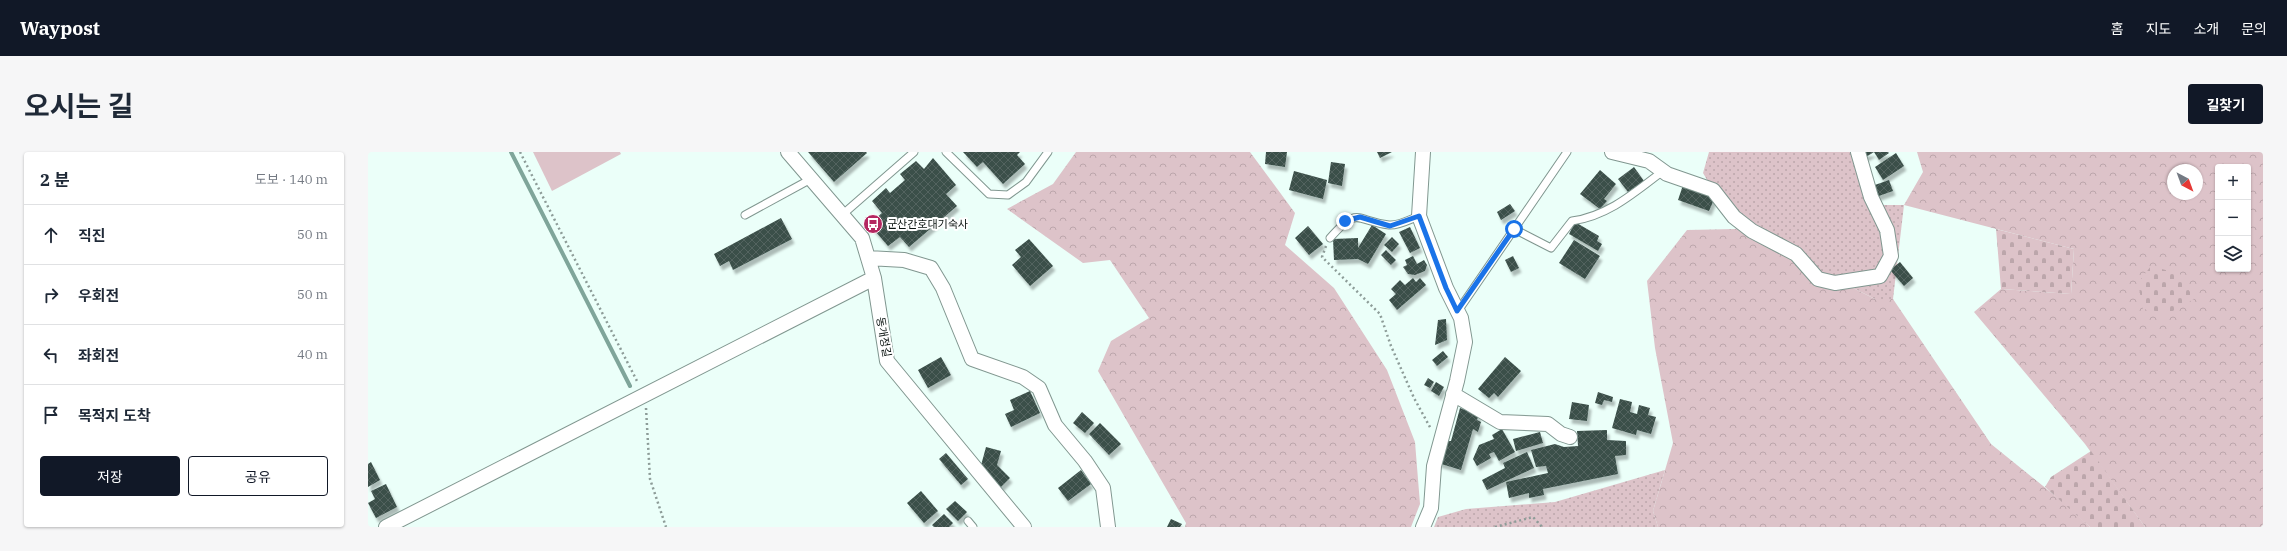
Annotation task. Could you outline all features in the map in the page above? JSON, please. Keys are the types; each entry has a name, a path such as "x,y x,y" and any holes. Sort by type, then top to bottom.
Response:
{"street":[{"name":"동개정길","path":"788,152 862,238 874,278 887,361 1019,526"},
{"path":"1423,152 1419,216 1446,288 1461,318 1465,342 1434,466 1431,508 1423,527"},
{"path":"1612,152 1649,161 1663,171 1713,190 1734,217 1752,231 1796,254 1818,279 1835,283 1850,282 1880,276 1891,256 1887,230 1871,197 1858,152"},
{"path":"868,258 904,260 931,268 943,288 972,359 1023,378 1039,388 1055,425 1085,461 1103,488 1108,527"},
{"path":"386,527 874,278"},
{"path":"1453,394 1500,422 1548,424 1561,434 1570,437"}],"lane":[{"path":"842,215 914,152"},
{"path":"946,152 989,194 1008,195 1026,182 1048,152"},
{"path":"1457,311 1567,152"},
{"path":"1514,229 1551,248 1572,221 1590,219 1608,210 1663,171"},
{"path":"745,215 811,179"},
{"path":"1330,238 1345,221 1360,217 1390,226 1419,216"},
{"path":"968,521 974,527"}],"path":[{"path":"520,152 645,395 650,479 666,527"},
{"path":"1330,238 1322,257 1380,314 1394,353 1428,426 1441,437"},
{"path":"1495,527 1533,517 1542,527"}],"green space":[{"path":"533,152 620,152 621,154 552,191"},
{"path":"1076,152 1250,152 1295,213 1285,245 1334,288 1387,370 1415,442 1420,504 1411,527 1185,527 1186,523 1098,371 1111,341 1149,318 1110,260 1083,263 1007,209 1053,184"},
{"path":"1709,152 1861,152 1883,205 1904,205 1893,299 1875,299 1736,229 1703,173"},
{"path":"1917,152 2263,152 2263,527 2145,527 2085,444 1974,312 2001,289 2071,294 2074,249 1904,205 1923,172"},
{"path":"1736,229 1875,299 1893,299 1991,444 2069,507 2090,527 1658,527 1653,511 1673,443 1655,348 1647,281 1687,230"},
{"path":"1996,229 2074,249 2071,294 2001,289"},
{"path":"2151,266 2180,274 2194,299 2169,313 2143,309 2138,283"},
{"path":"2091,451 2145,527 2090,527 2045,487 2051,477"},
{"path":"1665,470 1653,511 1658,527 1434,527 1438,517 1466,509 1555,502"}],"building":[{"path":"808,152 866,152 867,153 834,182"},
{"path":"963,152 1020,152 1017,155 1025,164 1003,184 983,162 977,167"},
{"path":"1266,152 1287,152 1285,167 1265,164"},
{"path":"1377,152 1392,152 1380,158"},
{"path":"1862,152 1874,152 1866,157"},
{"path":"1874,152 1888,152 1889,153 1879,160"},
{"path":"1896,153 1904,166 1883,180 1875,167"},
{"path":"933,158 956,185 946,194 957,206 909,247 900,237 888,246 869,224 882,213 872,201 886,188 890,193 905,180 900,174 916,161 924,169"},
{"path":"1331,162 1345,164 1342,186 1328,183"},
{"path":"1634,167 1644,181 1628,192 1618,179"},
{"path":"1600,170 1616,184 1604,199 1607,201 1600,209 1580,194"},
{"path":"1294,171 1327,180 1323,199 1289,190"},
{"path":"1889,180 1893,191 1876,197 1872,186"},
{"path":"1683,185 1715,197 1709,211 1678,200"},
{"path":"1510,204 1515,211 1501,220 1497,212"},
{"path":"781,218 792,239 733,270 729,261 720,266 714,254"},
{"path":"1575,222 1599,236 1597,241 1602,244 1598,251 1569,234"},
{"path":"1372,225 1386,234 1368,264 1358,259 1334,260 1333,239 1358,238 1358,248"},
{"path":"1308,226 1323,244 1309,255 1295,238"},
{"path":"1410,227 1420,248 1410,253 1399,232"},
{"path":"1392,237 1399,244 1392,252 1384,245"},
{"path":"1029,239 1053,266 1030,286 1012,265 1021,257 1015,250"},
{"path":"1574,240 1600,256 1585,279 1559,263"},
{"path":"1386,250 1396,260 1391,265 1381,255"},
{"path":"1413,256 1417,264 1424,260 1427,265 1425,271 1415,275 1408,274 1403,267 1407,265 1405,260"},
{"path":"1513,256 1519,268 1511,272 1505,260"},
{"path":"1900,262 1913,278 1904,286 1890,270"},
{"path":"1413,278 1416,282 1420,278 1426,285 1397,310 1389,300 1396,294 1391,289 1400,280 1405,285"},
{"path":"1446,319 1447,340 1435,345 1438,320"},
{"path":"1443,351 1448,357 1437,366 1432,360"},
{"path":"941,357 951,375 928,388 918,370"},
{"path":"1505,357 1521,371 1498,397 1494,393 1489,398 1478,389"},
{"path":"1428,378 1434,382 1430,388 1424,385"},
{"path":"1436,382 1444,387 1439,396 1431,391"},
{"path":"1030,391 1040,413 1011,427 1005,414 1014,410 1010,400"},
{"path":"1598,392 1613,397 1612,402 1604,400 1602,405 1595,403"},
{"path":"1620,399 1632,402 1630,412 1637,414 1639,405 1650,408 1648,415 1656,417 1651,434 1637,430 1636,435 1612,428"},
{"path":"1572,402 1589,405 1587,421 1569,419"},
{"path":"1460,408 1479,415 1477,420 1481,422 1478,432 1473,429 1461,470 1438,463 1445,441 1451,441"},
{"path":"1082,412 1094,423 1085,433 1073,423"},
{"path":"1100,423 1121,444 1109,455 1089,434"},
{"path":"1502,429 1515,452 1499,461 1494,452 1489,454 1491,458 1477,466 1473,459 1479,445 1494,439 1492,435"},
{"path":"1607,430 1607,440 1626,441 1626,455 1615,456 1618,474 1543,489 1544,495 1529,498 1529,493 1509,498 1506,482 1548,473 1546,466 1536,467 1531,450 1555,444 1564,447 1578,446 1577,431"},
{"path":"1540,432 1543,443 1516,451 1513,439"},
{"path":"986,447 1001,451 997,465 1010,478 1000,488 980,469"},
{"path":"1527,452 1534,468 1487,490 1482,480 1505,468 1503,463"},
{"path":"946,453 968,479 961,485 939,459"},
{"path":"371,462 380,480 368,487 368,464"},
{"path":"1081,470 1091,484 1068,501 1058,488"},
{"path":"386,484 397,507 376,518 368,503 375,499 371,491"},
{"path":"921,491 938,511 924,523 907,503"},
{"path":"955,501 967,512 958,521 946,509"},
{"path":"944,514 953,523 949,527 934,527 932,525"},
{"path":"1171,519 1182,524 1180,527 1167,527"}],"waterway":[{"path":"511,152 630,386"}],"place":[{"name":"군산간호대기숙사","path":"873,224"}],"route":[{"path":"1345,221 1360,217 1390,226 1419,216 1446,288 1457,311 1514,229"}]}
